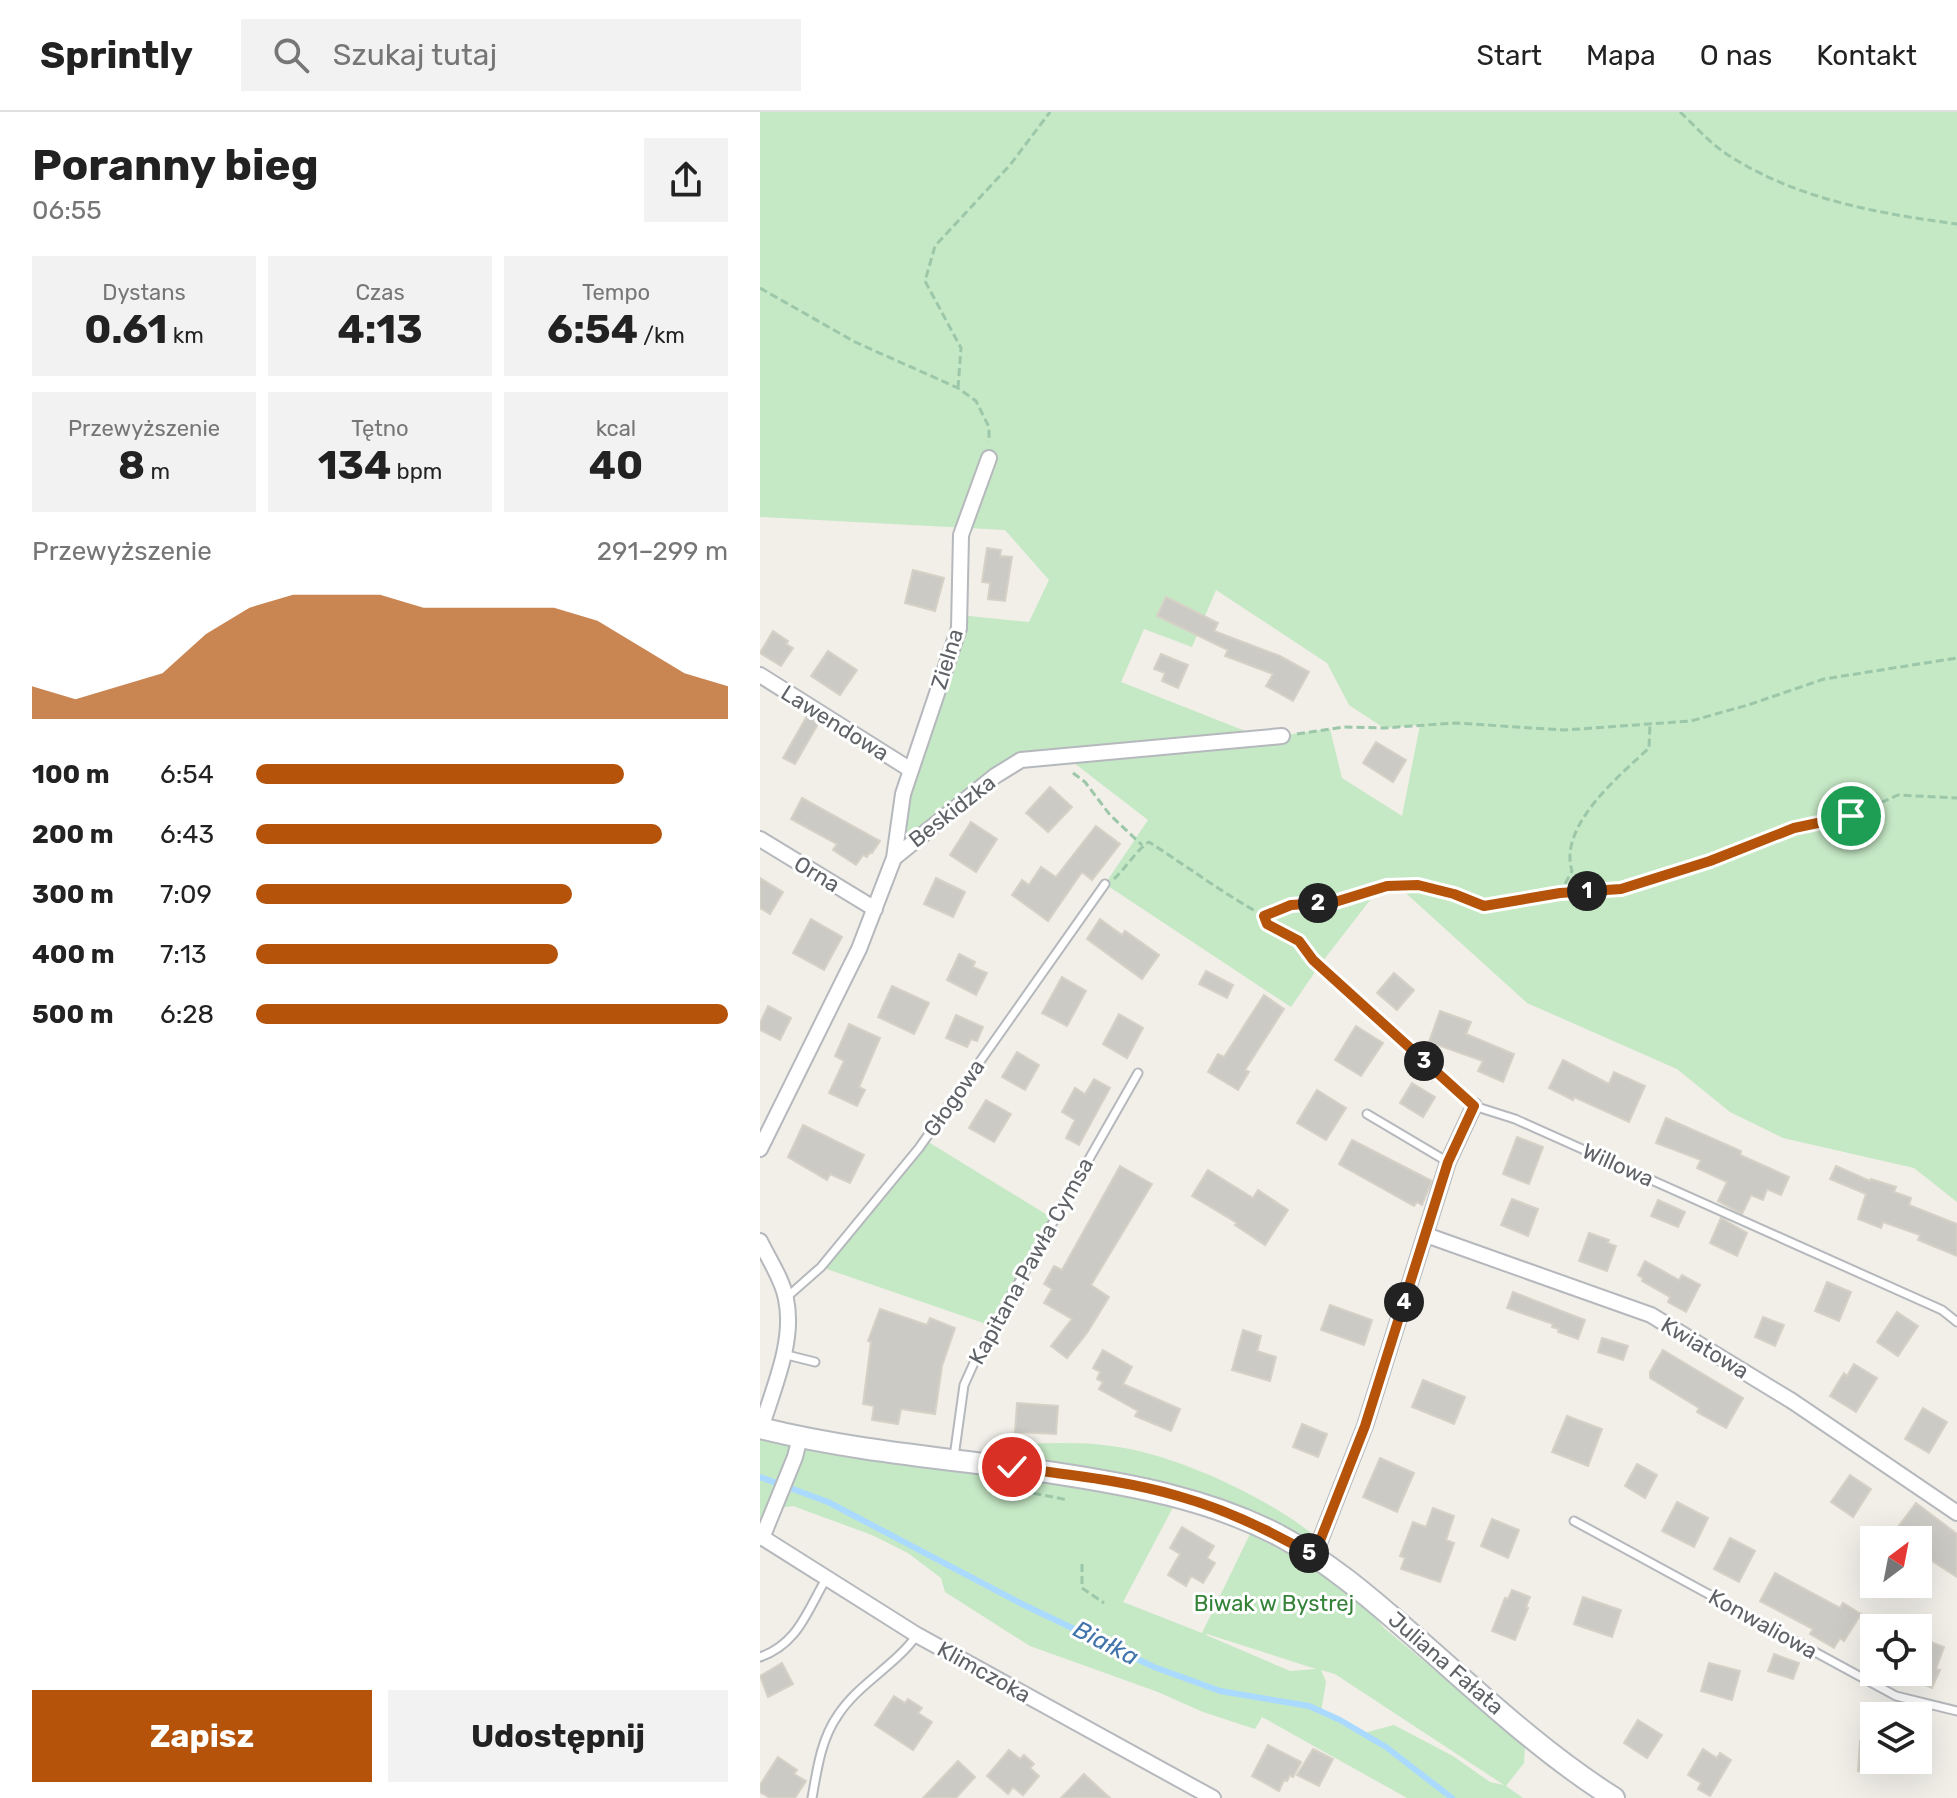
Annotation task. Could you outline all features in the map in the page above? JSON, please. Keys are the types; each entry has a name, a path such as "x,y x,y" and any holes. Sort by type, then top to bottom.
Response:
{"street":[{"name":"Zielna","path":"894,858 903,794 959,628 961,535 989,458"},
{"name":"Lawendowa","path":"760,675 911,770"},
{"name":"Beskidzka","path":"760,1149 859,949 894,858 995,776 1021,760 1282,736"},
{"name":"Orna","path":"760,839 875,909"},
{"path":"1314,1556 1365,1426 1448,1162 1474,1106"},
{"name":"Kwiatowa","path":"1426,1235 1651,1315 1792,1401 1957,1513"},
{"path":"760,1241 786,1298 787,1335 760,1428"},
{"name":"Juliana Fałata","path":"760,1428 798,1447 954,1460 1118,1483 1179,1496 1279,1535 1360,1588 1529,1735 1614,1798"},
{"path":"761,1537 798,1447"},
{"name":"Klimczoka","path":"761,1537 917,1635 1213,1798"}],"lane":[{"name":"Głogowa","path":"786,1298 821,1267 919,1148 1105,884"},
{"name":"Willowa","path":"1313,960 1474,1106 1515,1119 1623,1167 1942,1310 1957,1322"},
{"name":"Kapitana Pawła Cymsa","path":"954,1460 964,1385 978,1354 1138,1073"},
{"path":"1367,1114 1448,1162"},
{"path":"783,1354 815,1362"},
{"name":"Konwaliowa","path":"1574,1521 1896,1696 1957,1711"},
{"path":"760,1657 774,1652 792,1639 826,1579"},
{"path":"812,1798 822,1748 838,1714 917,1635"}],"path":[{"path":"958,388 961,348 925,281 935,246 1010,165 1050,112"},
{"path":"1680,112 1723,152 1776,182 1841,205 1957,224"},
{"path":"760,288 855,342 958,388 976,401 989,427 989,458"},
{"path":"1282,736 1344,727 1384,728 1455,723 1565,730 1691,721 1824,679 1957,658"},
{"path":"1560,893 1572,871 1568,857 1571,842 1589,811 1649,748 1650,724"},
{"path":"1053,757 1085,782 1110,815 1142,845"},
{"path":"1264,916 1291,905 1335,902 1387,886 1418,885 1484,906 1560,893 1621,889 1710,861 1794,828 1851,816 1898,795 1957,798"},
{"path":"1105,884 1130,864 1142,845 1149,842 1187,865 1220,892 1264,916 1267,924 1299,941 1313,960"},
{"path":"1018,1477 1012,1489 1068,1500"},
{"path":"1082,1564 1082,1588 1104,1603"}],"green space":[{"path":"760,112 1957,112 1957,1202 1914,1168 1783,1138 1730,1112 1677,1069 1527,1003 1388,877 1291,1007 1105,884 1148,820 1065,756 1021,760 894,858 903,794 959,615 1029,622 1049,580 1005,530 760,517","holes":["1216,590 1327,663 1349,705 1384,728 1420,725 1402,816 1342,778 1330,729 1263,738 1121,682 1144,629 1192,647"]},
{"path":"925,1140 1054,1219 992,1326 821,1267"},
{"name":"Biwak w Bystrej","path":"760,1428 1012,1467 1015,1449 1025,1444 1100,1445 1161,1457 1216,1478 1268,1504 1311,1533 1314,1556 1179,1496 1123,1602 1202,1633 1250,1534 1299,1559 1361,1599 1384,1628 1525,1745 1524,1763 1506,1786 1523,1798 1407,1798 1262,1717 1255,1729 1030,1646 945,1592 941,1578 908,1553 872,1535 793,1506 774,1509 760,1536","holes":["1207,1634 1316,1669 1290,1671","1321,1670 1335,1674 1504,1785 1490,1782 1453,1756 1394,1725 1364,1733 1321,1712 1326,1682"]}],"building":[{"path":"987,548 1001,550 1000,556 1012,557 1005,601 988,599 990,583 982,582"},
{"path":"913,570 944,578 935,611 905,603"},
{"path":"1166,597 1218,623 1214,631 1280,656 1309,672 1293,701 1266,686 1273,674 1225,656 1228,650 1157,616"},
{"path":"773,631 793,648 781,666 760,653"},
{"path":"828,651 857,670 840,695 811,676"},
{"path":"1161,654 1188,665 1178,688 1162,681 1165,673 1154,669"},
{"path":"807,716 818,724 795,764 783,758"},
{"path":"1376,742 1406,760 1393,782 1363,763"},
{"path":"1050,787 1072,807 1048,832 1026,813"},
{"path":"802,798 880,841 872,853 867,857 863,855 856,865 833,850 837,844 791,819"},
{"path":"971,822 997,839 976,872 950,855"},
{"path":"1096,826 1120,844 1092,880 1082,872 1048,921 1012,895 1022,880 1029,885 1041,867 1056,877"},
{"path":"760,878 783,892 770,914 760,908"},
{"path":"936,878 965,892 953,917 924,904"},
{"path":"811,919 842,937 824,970 793,953"},
{"path":"1100,919 1122,935 1125,931 1159,955 1142,979 1087,939"},
{"path":"959,954 975,962 973,967 987,973 976,995 947,980"},
{"path":"1206,971 1233,985 1227,998 1199,984"},
{"path":"1394,973 1414,990 1397,1010 1377,993"},
{"path":"1062,977 1086,991 1067,1026 1042,1013"},
{"path":"892,986 929,1003 914,1034 878,1017"},
{"path":"1264,995 1284,1009 1245,1070 1249,1072 1238,1090 1208,1072 1218,1054 1224,1057"},
{"path":"768,1006 791,1018 780,1040 760,1030"},
{"path":"1440,1011 1471,1022 1466,1034 1514,1054 1503,1082 1478,1071 1483,1061 1429,1042"},
{"path":"1119,1014 1143,1028 1127,1058 1103,1044"},
{"path":"956,1015 983,1027 977,1041 971,1039 967,1047 946,1038"},
{"path":"849,1024 880,1038 859,1087 865,1090 857,1106 829,1093 844,1061 835,1056"},
{"path":"1356,1026 1383,1043 1361,1076 1335,1060"},
{"path":"1017,1052 1039,1065 1025,1090 1002,1077"},
{"path":"1563,1060 1609,1084 1614,1072 1645,1086 1629,1122 1549,1088"},
{"path":"1094,1079 1110,1088 1079,1145 1066,1138 1075,1120 1062,1112 1075,1088 1085,1094"},
{"path":"1412,1083 1435,1097 1423,1117 1400,1103"},
{"path":"1317,1090 1346,1108 1326,1140 1297,1123"},
{"path":"986,1100 1011,1114 994,1142 969,1128"},
{"path":"1666,1118 1741,1151 1740,1155 1789,1177 1781,1195 1767,1189 1763,1200 1751,1195 1742,1214 1718,1201 1727,1182 1697,1168 1701,1160 1656,1143"},
{"path":"803,1125 864,1155 850,1183 830,1174 827,1180 788,1157"},
{"path":"1517,1137 1543,1147 1529,1184 1503,1174"},
{"path":"1352,1140 1432,1181 1422,1205 1417,1202 1414,1206 1339,1164"},
{"path":"1120,1166 1152,1184 1091,1285 1109,1297 1067,1358 1051,1346 1072,1319 1044,1303 1052,1289 1044,1284 1054,1266 1062,1270"},
{"path":"1836,1166 1870,1181 1896,1187 1894,1192 1911,1198 1909,1205 1957,1224 1957,1256 1918,1240 1920,1235 1883,1222 1881,1228 1858,1219 1866,1194 1830,1179"},
{"path":"1208,1170 1253,1198 1258,1190 1288,1210 1265,1245 1235,1225 1237,1223 1192,1196"},
{"path":"1512,1199 1538,1209 1528,1236 1501,1225"},
{"path":"1658,1200 1685,1212 1678,1227 1651,1216"},
{"path":"1721,1218 1747,1233 1737,1256 1710,1243"},
{"path":"1589,1233 1616,1246 1607,1271 1579,1261"},
{"path":"1645,1261 1679,1280 1682,1275 1700,1285 1686,1312 1668,1302 1670,1297 1642,1281 1643,1278 1638,1275"},
{"path":"1827,1282 1851,1292 1839,1321 1815,1311"},
{"path":"1513,1292 1585,1320 1578,1339 1558,1332 1559,1329 1552,1327 1553,1324 1507,1308"},
{"path":"1330,1305 1372,1320 1364,1345 1321,1330"},
{"path":"880,1309 927,1325 930,1318 955,1328 942,1366 935,1414 901,1409 898,1424 872,1420 874,1406 863,1404 871,1342 868,1341"},
{"path":"1897,1312 1918,1326 1898,1356 1877,1342"},
{"path":"1763,1317 1784,1325 1775,1346 1755,1337"},
{"path":"1243,1330 1261,1336 1257,1351 1276,1357 1270,1381 1232,1370"},
{"path":"1602,1338 1628,1346 1623,1360 1598,1352"},
{"path":"1103,1350 1132,1367 1123,1384 1180,1409 1171,1431 1135,1416 1138,1411 1099,1389 1103,1382 1097,1379 1100,1372 1093,1368"},
{"path":"1663,1350 1743,1398 1726,1428 1697,1412 1699,1408 1650,1378 1650,1372"},
{"path":"1854,1364 1877,1378 1856,1412 1830,1396 1844,1373 1847,1376"},
{"path":"1423,1380 1465,1397 1454,1424 1412,1407"},
{"path":"1017,1403 1058,1406 1056,1434 1015,1432"},
{"path":"1923,1408 1947,1422 1929,1453 1905,1439"},
{"path":"1567,1416 1602,1429 1588,1466 1552,1452"},
{"path":"1302,1424 1327,1434 1318,1457 1293,1447"},
{"path":"1380,1458 1414,1473 1397,1512 1363,1497"},
{"path":"1637,1464 1657,1475 1645,1498 1625,1486"},
{"path":"1850,1475 1871,1489 1853,1517 1831,1502"},
{"path":"1677,1502 1708,1518 1694,1547 1662,1531"},
{"path":"1916,1503 1957,1534 1957,1577 1932,1561 1932,1526 1899,1526"},
{"path":"1433,1508 1454,1516 1446,1540 1454,1543 1440,1582 1401,1569 1405,1558 1400,1556 1413,1522 1426,1527"},
{"path":"1492,1519 1519,1530 1508,1558 1481,1546"},
{"path":"1182,1527 1214,1546 1207,1558 1215,1563 1203,1583 1191,1576 1186,1586 1168,1575 1180,1554 1170,1548"},
{"path":"1730,1538 1755,1551 1739,1582 1714,1569"},
{"path":"1775,1573 1840,1608 1843,1603 1861,1614 1844,1641 1840,1638 1834,1648 1810,1634 1813,1629 1760,1601"},
{"path":"1512,1590 1530,1597 1515,1640 1492,1631 1505,1598 1508,1599"},
{"path":"1583,1597 1621,1610 1612,1637 1574,1624"},
{"path":"1932,1642 1944,1647 1936,1669 1940,1670 1932,1688 1927,1686 1932,1686"},
{"path":"1774,1654 1799,1663 1793,1679 1768,1671"},
{"path":"782,1663 793,1684 768,1697 760,1676"},
{"path":"1709,1663 1740,1671 1732,1700 1701,1691"},
{"path":"894,1696 905,1703 908,1699 922,1708 918,1713 932,1722 913,1750 875,1725"},
{"path":"1638,1720 1662,1735 1647,1758 1624,1743"},
{"path":"1268,1745 1301,1762 1293,1777 1290,1775 1287,1781 1284,1780 1279,1791 1252,1776"},
{"path":"1313,1749 1333,1759 1319,1786 1297,1775"},
{"path":"1703,1749 1717,1758 1720,1753 1731,1760 1710,1796 1698,1789 1701,1783 1688,1775"},
{"path":"1009,1750 1020,1759 1024,1755 1034,1764 1030,1768 1039,1776 1023,1795 1013,1787 1008,1794 987,1776"},
{"path":"778,1757 797,1770 794,1774 806,1781 795,1798 770,1798 760,1792 760,1785"},
{"path":"958,1761 975,1777 956,1798 923,1798"},
{"path":"1084,1774 1110,1798 1061,1798"}],"waterway":[{"name":"Białka","path":"760,1477 828,1502 1024,1605 1154,1667 1220,1691 1309,1706 1340,1720 1386,1747 1452,1798"}],"route":[{"path":"1012,1467 1179,1496 1279,1535 1314,1556 1365,1426 1448,1162 1474,1106 1313,960 1299,941 1267,924 1264,916 1291,905 1335,902 1387,886 1418,885 1484,906 1560,893 1621,889 1710,861 1794,828 1851,816"}]}
